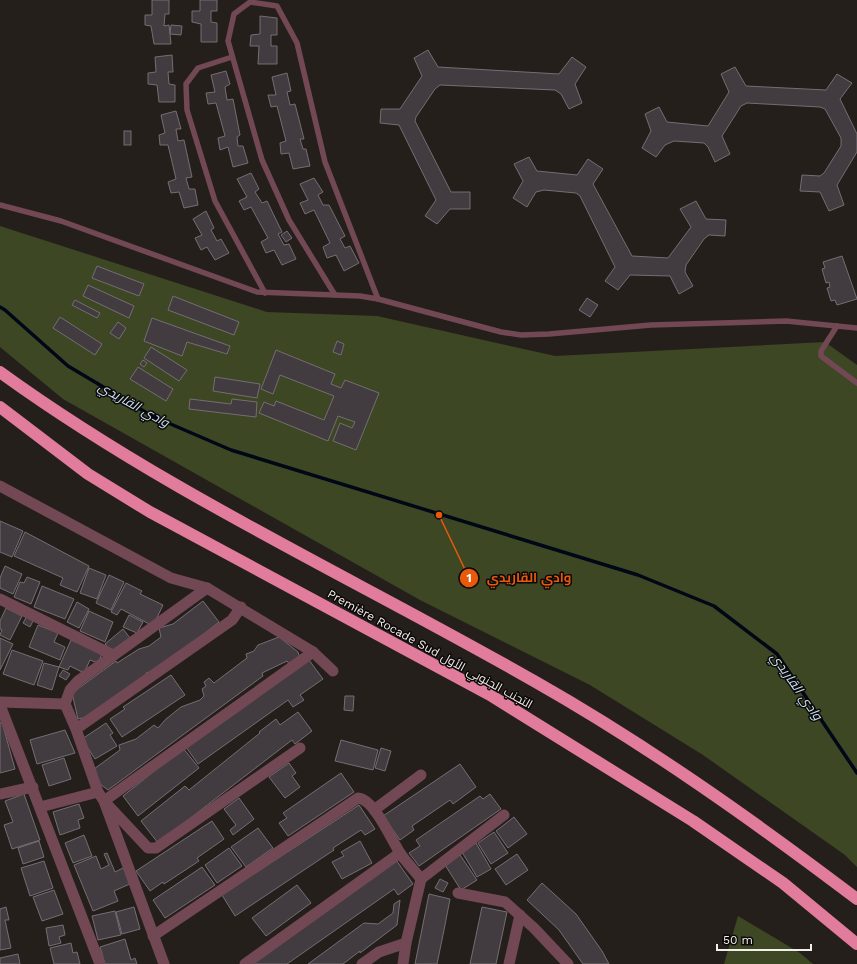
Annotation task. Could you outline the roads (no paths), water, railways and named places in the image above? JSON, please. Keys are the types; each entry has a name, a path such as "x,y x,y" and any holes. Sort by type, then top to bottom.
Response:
{"highway":[{"name":"Première Rocade Sud التجنب الجنوبي الأول","path":"0,372 103,440 185,490 534,681 596,718 679,771 770,833 857,899"},
{"name":"Première Rocade Sud التجنب الجنوبي الأول","path":"0,406 88,474 150,512 490,695 693,821 783,883 857,944"}],"street":[{"path":"0,486 170,578 207,588 241,607 313,652 333,671"},
{"path":"164,964 76,729 65,704 70,690 78,681 207,588"},
{"path":"0,599 114,655"},
{"path":"76,729 232,620 241,607"},
{"path":"40,807 101,796 313,652"},
{"path":"0,702 65,704"},
{"path":"0,705 33,787 100,964"},
{"path":"101,796 140,841 148,848 156,848 300,748"},
{"path":"374,810 422,775"},
{"path":"0,794 33,787"},
{"path":"153,936 358,798 367,801 400,853 421,879"},
{"path":"404,964 406,943 421,879 504,815"},
{"path":"245,964 400,853"},
{"path":"458,893 505,902 520,915 568,964"},
{"path":"509,964 520,915"},
{"path":"362,964 379,952 406,943"}],"lane":[{"path":"335,295 289,220 262,160 232,57 228,41 234,14 250,2 277,6 297,43 325,162 378,299"},
{"path":"232,57 198,68 186,84 187,110 215,201 265,293"},
{"path":"0,205 61,221 258,292 360,296 378,299 501,332 520,335 549,334 651,325 786,321 857,328"},
{"path":"836,326 821,351 821,356 857,383"}],"waterway":[{"name":"وادي القاريدي","path":"0,307 68,366 152,416 231,450 638,575 714,606 777,654 857,773"}],"place":[{"name":"وادي القاريدي","path":"439,515"}]}
